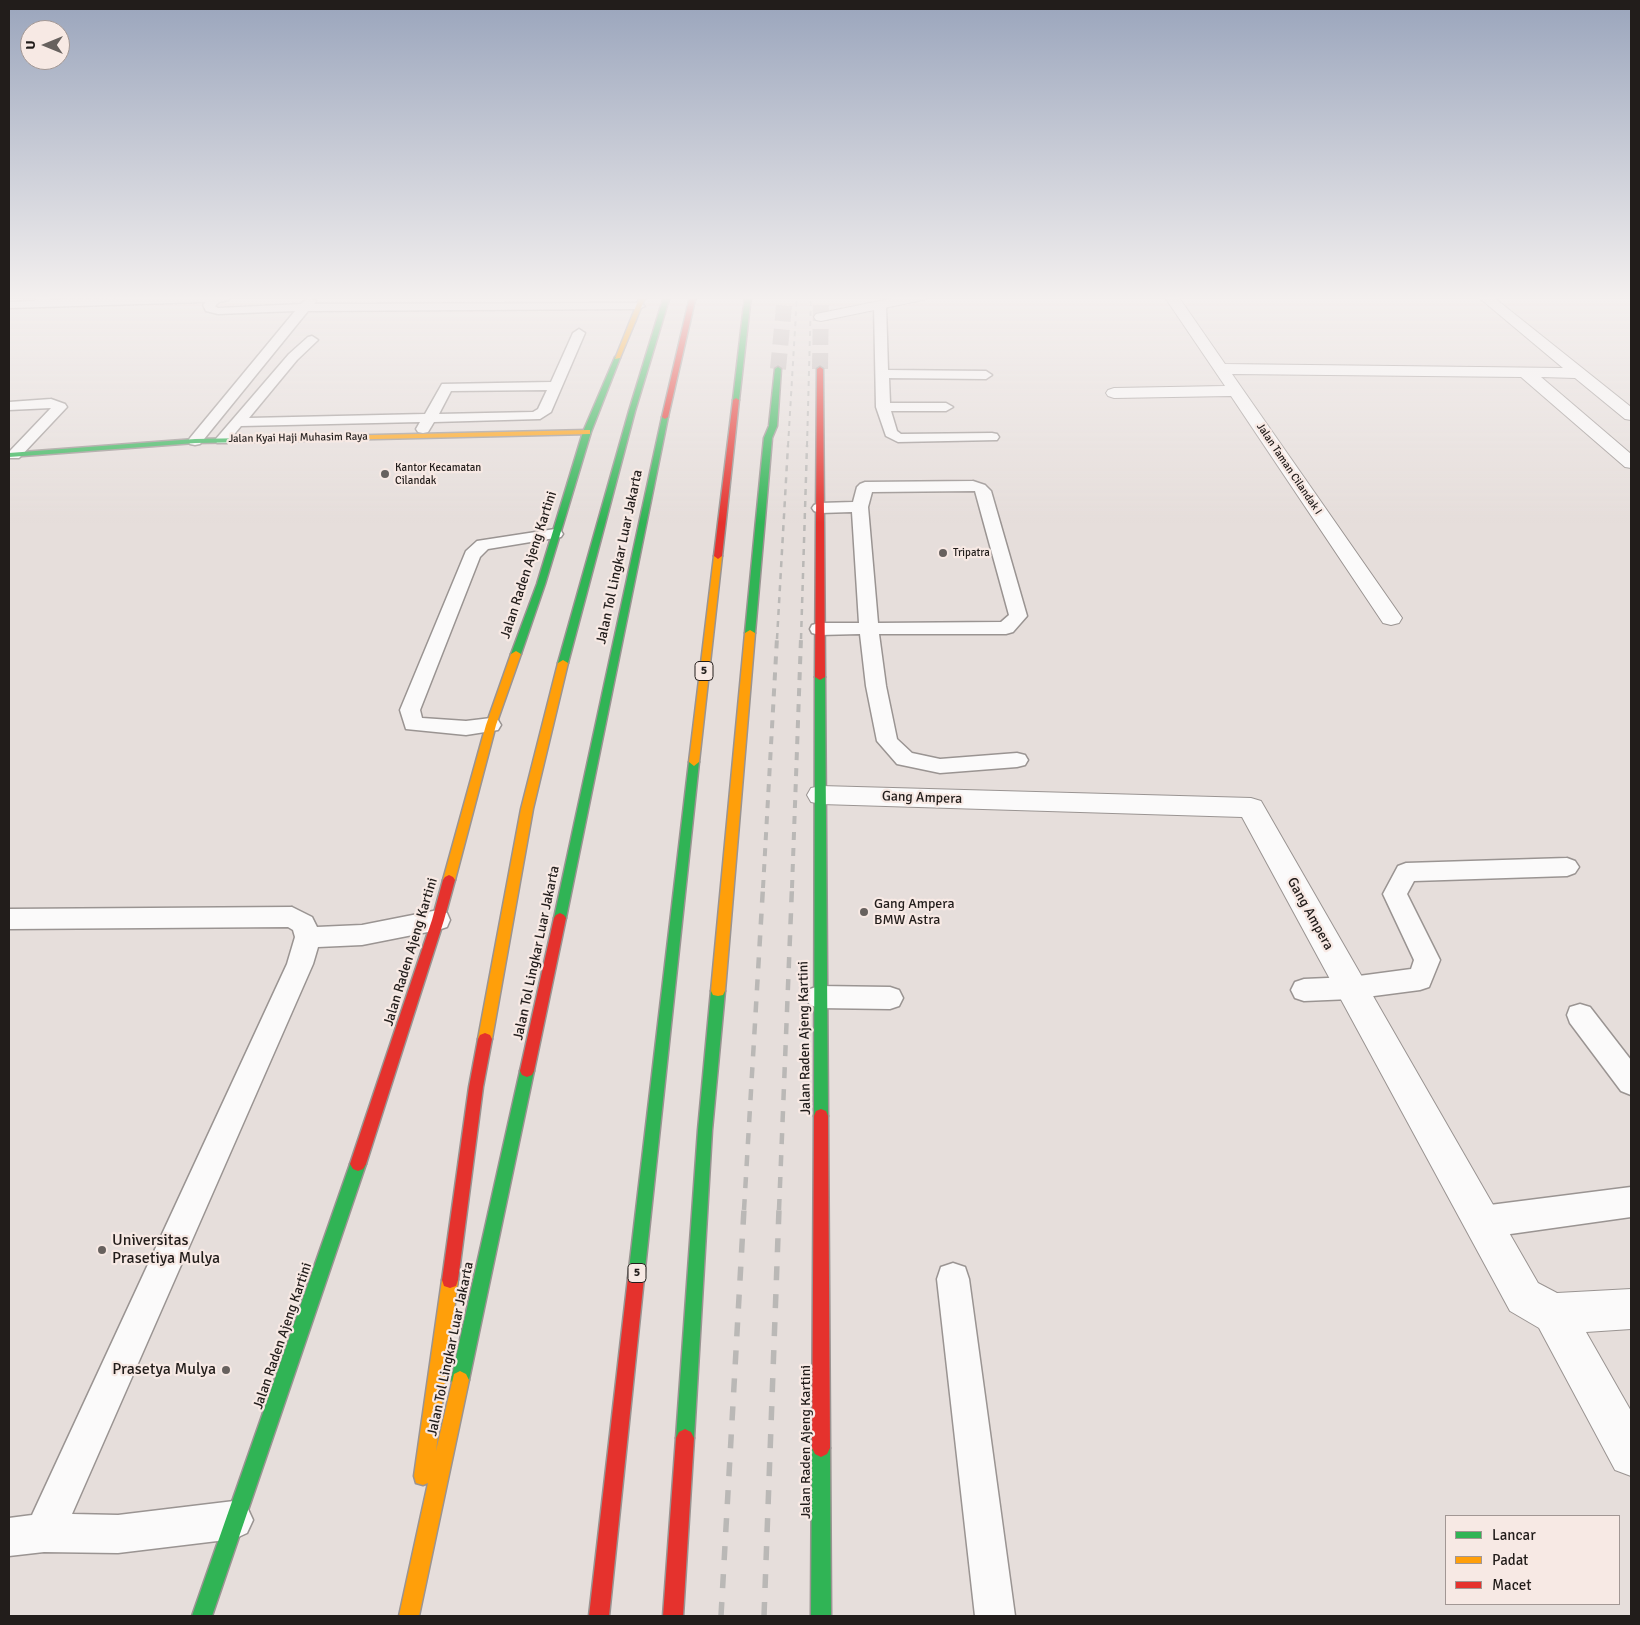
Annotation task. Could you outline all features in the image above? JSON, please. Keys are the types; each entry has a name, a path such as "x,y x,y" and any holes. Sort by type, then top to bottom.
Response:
{"main road":[{"name":"Jalan Raden Ajeng Kartini","path":"202,1616 372,1125 438,920 492,726 541,584 587,432 612,372"},
{"path":"421,1489 476,1087 527,809 564,661 644,372"},
{"name":"Jalan Tol Lingkar Luar Jakarta","path":"409,1616 676,372"},
{"name":"5","path":"599,1616 739,372"},
{"path":"673,1616 705,1130 768,438 764,427 774,372"},
{"name":"Jalan Raden Ajeng Kartini","path":"820,372 819,629 821,795 819,998 822,1182 820,1616"},
{"name":"Jalan Kyai Haji Muhasim Raya","path":"12,455 195,441 587,432"},
{"path":"403,1616 414,1538"}],"street":[{"name":"Jalan Taman Cilandak I","path":"1223,372 1391,618"},
{"path":"1508,372 1579,372 1631,415"},
{"path":"1525,372 1631,462"},
{"path":"1114,393 1236,391"},
{"name":"Gang Ampera","path":"821,795 1251,808 1524,1297 1553,1314"},
{"path":"1631,1310 1553,1314 1631,1454"}],"lane":[{"path":"195,441 252,372"},
{"path":"222,440 281,372"},
{"path":"238,422 535,416 544,412 561,372"},
{"path":"986,374 883,374 883,407 890,433 898,438 992,437"},
{"path":"420,436 428,418 447,386 555,386"},
{"path":"9,406 51,403 60,407 12,455"},
{"path":"883,407 946,406"},
{"path":"819,629 869,628 1006,628 1018,616 983,491 980,488 974,486 865,488 860,507 869,628 876,686 887,741 906,759 940,766 1018,760"},
{"path":"820,508 860,507"},
{"path":"492,726 466,728 413,724 410,710 472,555 483,545 555,534"},
{"path":"1304,990 1352,988 1420,979 1427,960 1395,894 1406,872 1567,868"},
{"path":"9,918 292,917 303,924 308,937 300,964 26,1535 118,1534 234,1520"},
{"path":"308,937 362,935 438,920"},
{"path":"819,998 890,998"},
{"path":"1580,1015 1631,1082"},
{"path":"1482,1222 1631,1202"},
{"path":"953,1279 995,1616"}],"railway":[{"path":"788,446 792,372"},
{"path":"807,446 809,372"},
{"path":"777,639 788,445"},
{"path":"801,639 807,445"},
{"path":"763,888 777,638"},
{"path":"792,888 801,638"},
{"path":"744,1210 763,887"},
{"path":"779,1210 792,887"},
{"path":"721,1616 744,1209"},
{"path":"764,1616 779,1209"}],"traffic: fast":[{"path":"516,654 541,584 587,432 611,372"},
{"path":"563,663 644,372"},
{"path":"736,400 739,372"},
{"path":"750,633 768,438 773,426 778,372"},
{"path":"560,918 665,417"},
{"path":"9,455 195,441 248,440"},
{"path":"820,677 821,1116"},
{"path":"636,1278 694,762"},
{"path":"685,1438 705,1130 718,991"},
{"path":"460,1380 527,1071"},
{"path":"202,1616 358,1164"},
{"path":"821,1448 821,1616"}],"traffic: slow":[{"path":"248,440 587,432"},
{"path":"694,762 718,556"},
{"path":"718,991 750,633"},
{"path":"449,880 491,725 516,654"},
{"path":"485,1039 527,809 563,663"},
{"path":"423,1476 450,1280"},
{"path":"409,1616 460,1380"}],"traffic: jam":[{"path":"665,417 675,372"},
{"path":"820,372 820,677"},
{"path":"718,556 736,400"},
{"path":"358,1164 438,920 449,880"},
{"path":"527,1071 560,918"},
{"path":"450,1280 476,1087 485,1039"},
{"path":"821,1116 821,1448"},
{"path":"599,1616 636,1278"},
{"path":"673,1616 685,1438"}],"place":[{"name":"Kantor Kecamatan Cilandak","path":"385,474"},
{"name":"Tripatra","path":"943,553"},
{"name":"Gang Ampera BMW Astra","path":"864,912"},
{"name":"Universitas Prasetiya Mulya","path":"102,1250"},
{"name":"Prasetya Mulya","path":"226,1370"}]}
